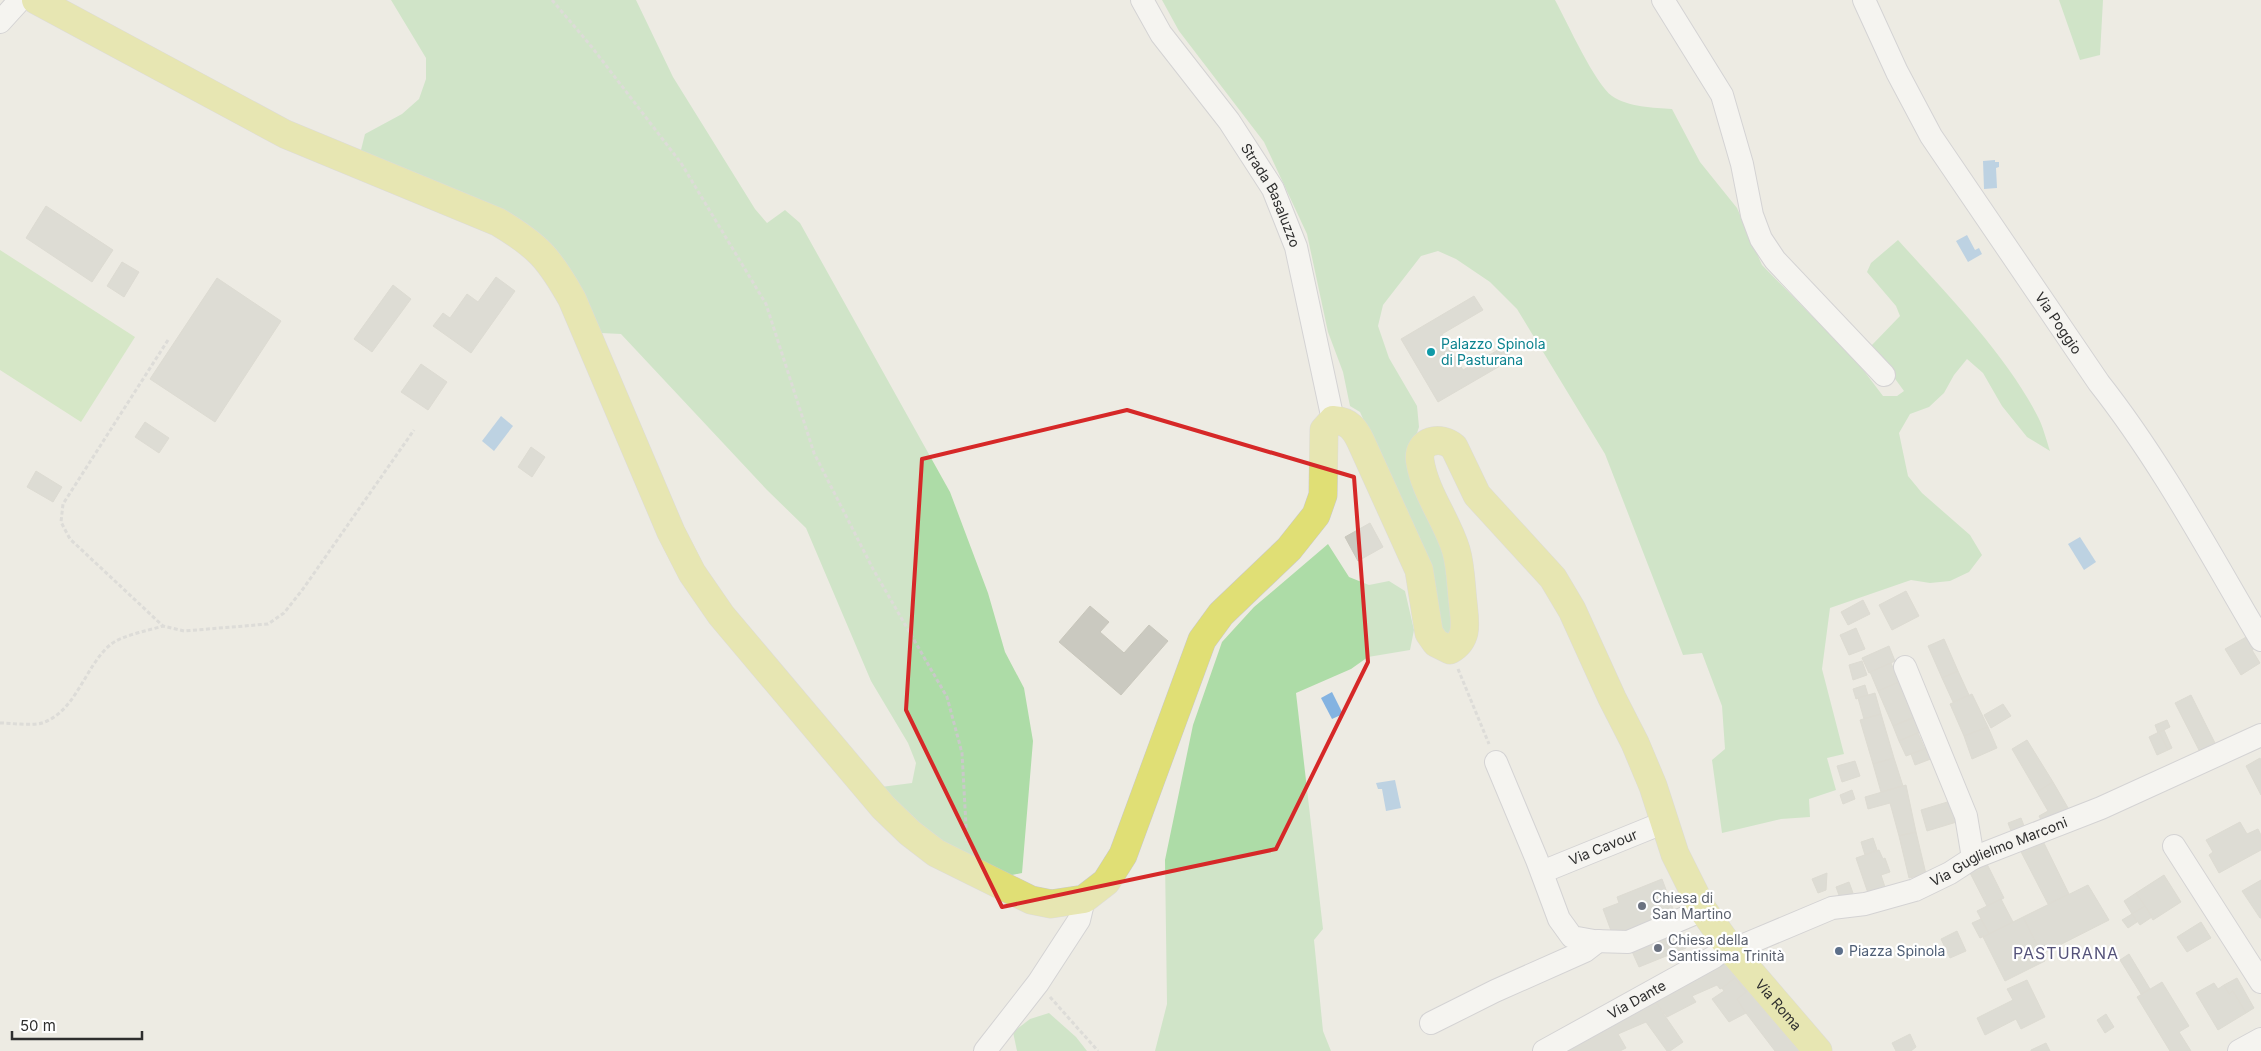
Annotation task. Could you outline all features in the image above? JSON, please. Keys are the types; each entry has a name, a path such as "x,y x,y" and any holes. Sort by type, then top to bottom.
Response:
{"main road":[{"path":"36,0 285,134 498,222 529,240 554,267 572,299 671,532 692,573 721,615 883,807 910,833 936,853 1031,900 1051,904 1084,899 1106,882 1124,855 1202,640 1220,614 1289,549 1316,515 1322,495 1324,430 1333,420 1350,424 1356,432 1419,570 1429,633 1436,643 1450,650"},
{"name":"Via Roma","path":"1450,650 1461,642 1466,630 1460,569 1456,550 1425,480 1420,460 1423,448 1427,444 1438,440 1449,443 1454,447 1477,495 1553,578 1572,610 1612,698 1635,743 1675,854 1704,910 1731,949 1818,1051"}],"street":[{"path":"0,22 20,0"},
{"name":"Strada Basaluzzo","path":"1142,0 1161,34 1229,121 1273,189 1296,247 1333,420"},
{"path":"1663,0 1722,95 1742,164 1752,215 1761,240 1776,260 1884,375"},
{"name":"Via Poggio","path":"1864,0 1897,72 1931,136 2099,384 2128,420 2261,640"},
{"path":"1905,667 1966,816 1973,858"},
{"name":"Via Guglielmo Marconi","path":"1731,949 1832,908 1865,904 1915,890 1950,873 1973,858 2046,830 2261,735"},
{"path":"1496,762 1542,872 1559,919 1566,932 1572,937 1598,941 1628,942 1704,910"},
{"name":"Via Cavour","path":"1542,872 1665,822"},
{"path":"2174,846 2261,982"},
{"path":"984,1051 1038,983 1079,920 1084,899"},
{"path":"1431,1023 1495,991 1584,951 1598,941"},
{"name":"Via Dante","path":"1544,1051 1731,949"},
{"path":"2239,1051 2261,1039"}],"path":[{"path":"552,0 591,46 681,163 766,304 814,453 873,569 947,697 962,753 969,869"},
{"path":"168,340 63,504 61,522 70,539 163,626 184,631 268,624 284,613 303,589 414,430"},
{"path":"0,723 42,723 59,712 76,695 92,668 109,646 122,637 142,634 163,626"},
{"path":"1450,650 1496,762"},
{"path":"1038,983 1098,1051"}],"highlighted area":[{"path":"1127,410 1354,477 1368,662 1276,849 1002,907 906,710 922,459"}],"green space":[{"path":"391,0 636,0 673,77 755,209 767,223 785,210 800,223 950,492 988,593 1005,652 1024,688 1033,741 1022,873 1007,876 937,838 907,815 881,787 912,783 916,763 908,743 871,681 806,528 767,490 621,334 601,333 574,283 360,154 365,134 402,114 419,99 426,79 426,58"},
{"path":"1162,0 1555,0 1590,66 1605,89 1612,96 1633,105 1672,109 1700,162 1737,208 1762,265 1858,363 1883,396 1897,396 1904,391 1871,346 1900,316 1896,306 1867,272 1871,263 1898,240 1991,346 2024,392 2037,415 2050,451 2027,437 2002,406 1983,373 1967,359 1954,375 1944,393 1929,407 1910,414 1899,433 1908,476 1922,493 1970,535 1982,555 1969,572 1950,581 1930,583 1911,580 1830,608 1822,669 1844,754 1827,758 1836,790 1809,799 1810,817 1781,819 1722,833 1712,760 1725,749 1722,706 1702,653 1683,655 1605,454 1517,309 1490,282 1456,259 1438,251 1421,256 1383,305 1378,326 1389,358 1417,406 1419,427 1410,454 1453,582 1452,634 1445,636 1440,631 1408,518 1360,412 1350,406 1343,372 1328,332 1307,234 1264,142 1179,31"},
{"path":"2059,0 2103,0 2100,55 2080,60"},
{"path":"0,250 135,337 81,422 0,370"},
{"path":"1328,544 1349,577 1369,585 1389,581 1405,591 1414,630 1410,650 1368,657 1351,669 1296,693 1323,929 1314,940 1323,1031 1331,1051 1155,1051 1167,1004 1165,860 1193,725 1222,642 1254,607"},
{"path":"1049,1013 1076,1037 1087,1051 1017,1051 1013,1032 1030,1019"}],"water":[{"path":"1995,160 1995,162 1999,162 1999,167 1996,168 1997,188 1984,189 1983,161"},
{"path":"1967,235 1975,250 1979,248 1982,254 1968,262 1956,241"},
{"path":"501,416 513,426 494,451 482,441"},
{"path":"2080,537 2096,562 2084,570 2068,544"},
{"path":"1332,692 1343,714 1332,719 1321,698"},
{"path":"1395,780 1401,808 1386,811 1382,789 1378,789 1376,783"}],"building":[{"path":"46,206 113,250 92,282 26,238"},
{"path":"122,262 139,272 124,297 107,286"},
{"path":"496,277 515,291 471,353 433,326 443,313 450,318 467,294 478,302"},
{"path":"217,278 281,321 215,422 150,379"},
{"path":"393,285 411,299 372,352 354,339"},
{"name":"Palazzo Spinola di Pasturana","path":"1474,296 1483,310 1442,334 1463,370 1505,346 1512,359 1438,402 1401,339"},
{"path":"421,364 447,382 428,410 401,392"},
{"path":"145,422 169,438 159,453 135,437"},
{"path":"531,447 545,457 532,477 518,467"},
{"path":"36,471 62,487 53,502 27,487"},
{"path":"1370,523 1383,547 1358,561 1345,537"},
{"path":"1906,591 1919,616 1892,630 1879,605"},
{"path":"1863,600 1870,614 1848,625 1841,612"},
{"path":"1090,606 1109,622 1100,632 1124,653 1149,625 1168,641 1121,695 1059,642"},
{"path":"1856,628 1865,649 1849,655 1840,635"},
{"path":"2248,636 2255,648 2252,650 2260,663 2241,675 2225,649"},
{"path":"1944,639 1958,671 1942,678 1928,646"},
{"path":"1889,646 1895,661 1869,673 1862,658"},
{"path":"1862,661 1867,675 1853,680 1849,665"},
{"path":"1891,663 1899,682 1878,691 1870,672"},
{"path":"1958,671 1969,695 1953,702 1942,678"},
{"path":"1899,682 1914,717 1893,726 1878,691"},
{"path":"1865,685 1868,695 1856,699 1853,689"},
{"path":"1875,693 1881,714 1864,719 1858,698"},
{"path":"1972,694 1988,727 1964,736 1950,704"},
{"path":"2191,695 2218,749 2202,756 2175,703"},
{"path":"2003,704 2011,716 1991,728 1984,715"},
{"path":"1881,714 1894,758 1873,764 1860,720"},
{"path":"1918,716 1924,730 1899,741 1893,726"},
{"path":"2167,720 2170,727 2158,733 2155,725"},
{"path":"1988,727 1997,748 1972,759 1964,736"},
{"path":"2164,730 2172,748 2168,750 2159,732"},
{"path":"2159,732 2168,750 2157,755 2149,737"},
{"path":"1918,733 1925,749 1906,756 1899,741"},
{"path":"2027,740 2053,782 2037,792 2012,749"},
{"path":"1932,746 1936,757 1915,765 1911,754"},
{"path":"1894,758 1903,786 1881,792 1873,764"},
{"path":"2260,758 2261,760 2261,795 2246,766"},
{"path":"1855,761 1860,776 1842,782 1837,766"},
{"path":"2053,782 2071,813 2045,828 2039,816 2048,811 2037,792"},
{"path":"1906,785 1916,832 1899,836 1890,803 1868,809 1865,797"},
{"path":"1852,790 1855,799 1843,804 1840,795"},
{"path":"1954,800 1960,821 1927,831 1921,810"},
{"path":"2021,818 2026,831 2013,836 2008,823"},
{"path":"2240,822 2247,834 2258,829 2261,835 2261,850 2219,873 2209,855 2213,852 2206,840"},
{"path":"1916,832 1926,874 1909,878 1899,836"},
{"path":"2041,837 2069,894 2048,904 2018,846"},
{"path":"1873,838 1877,850 1865,855 1861,842"},
{"path":"1879,850 1883,859 1885,858 1890,872 1881,875 1886,890 1869,896 1856,858"},
{"path":"1985,860 2004,898 1987,906 1968,869"},
{"path":"1827,873 1826,890 1818,893 1812,879"},
{"path":"2164,875 2181,902 2153,920 2136,893"},
{"name":"Chiesa di San Martino","path":"1662,879 1677,919 1613,936 1603,909 1619,903 1617,897"},
{"path":"2261,880 2261,918 2260,918 2242,891"},
{"path":"1849,882 1853,893 1840,898 1836,887"},
{"path":"2088,885 2109,920 2042,954 2023,917"},
{"path":"2136,893 2145,906 2132,914 2124,901"},
{"path":"2001,899 2013,922 1989,934 1977,911"},
{"path":"2145,906 2152,917 2140,925 2132,914"},
{"path":"2132,914 2137,922 2128,928 2122,920"},
{"path":"2023,917 2045,961 2005,981 1983,937"},
{"path":"1981,919 1989,934 1980,938 1972,923"},
{"path":"2201,922 2211,938 2187,952 2177,937"},
{"name":"Chiesa della Santissima Trinità","path":"1677,928 1686,948 1639,967 1630,947"},
{"path":"1957,931 1966,951 1950,958 1941,939"},
{"path":"2129,954 2150,989 2141,994 2120,960"},
{"path":"1727,957 1752,988 1746,992 1735,978 1720,989 1717,985 1692,996 1696,1002 1667,1017 1652,997"},
{"path":"1735,978 1746,992 1737,999 1746,1013 1729,1022 1712,999 1724,991 1722,988"},
{"path":"2237,978 2254,1008 2246,1013 2233,991 2229,994 2224,985"},
{"path":"2027,980 2045,1017 2021,1029 2016,1019 1985,1035 1977,1018 2013,1000 2007,989"},
{"path":"2162,982 2189,1026 2179,1032 2191,1051 2170,1051 2137,997"},
{"path":"2214,983 2218,989 2224,985 2229,994 2233,991 2246,1013 2218,1030 2196,993"},
{"path":"1752,988 1799,1051 1775,1051 1746,1013 1737,999"},
{"path":"1652,997 1683,1042 1670,1051 1667,1051 1646,1022 1618,1034 1626,1048 1620,1051 1550,1051"},
{"path":"2106,1014 2114,1027 2105,1033 2097,1020"},
{"path":"1910,1034 1916,1047 1911,1051 1896,1051 1892,1043"},
{"path":"2046,1043 2050,1051 2031,1051 2031,1050"}],"place":[{"name":"Palazzo Spinola di Pasturana","path":"1431,352"},
{"name":"Chiesa di San Martino","path":"1642,906"},
{"name":"Chiesa della Santissima Trinità","path":"1658,948"},
{"name":"Piazza Spinola","path":"1839,951"}],"district":[{"name":"PASTURANA","path":"2066,953"}]}
